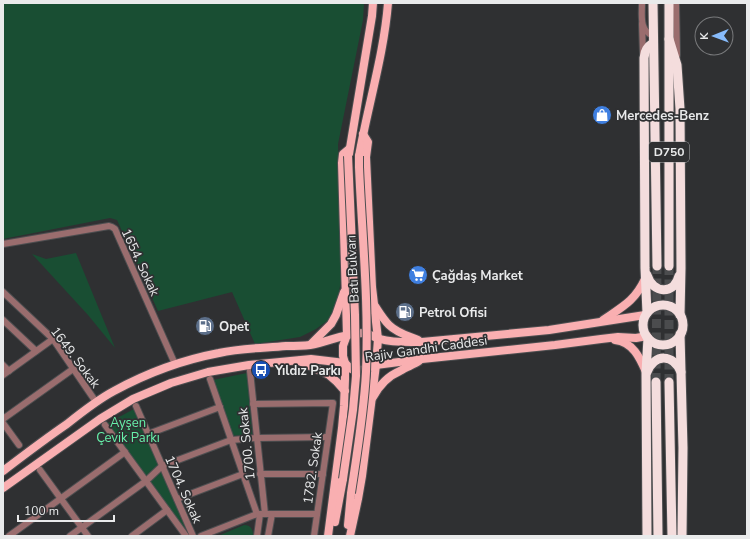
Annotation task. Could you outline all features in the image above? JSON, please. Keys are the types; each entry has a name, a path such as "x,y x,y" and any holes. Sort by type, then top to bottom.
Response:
{"highway":[{"name":"D750","path":"653,3 657,266"},
{"name":"D750","path":"669,3 669,266"},
{"path":"669,39 677,65 680,109 680,315"},
{"path":"646,314 644,58 648,46 653,40"},
{"path":"645,268 650,283 656,289 663,290 671,288 676,284 681,268"},
{"path":"668,305 674,308 680,315 683,323 682,329 677,339 672,343 661,345 655,343 647,337 643,329 643,322 649,310 655,306 668,305"},
{"path":"680,334 683,448 682,536"},
{"path":"647,337 647,536"},
{"path":"646,372 652,363 662,358 672,361 678,366 681,374"},
{"path":"656,382 658,536"},
{"path":"670,382 672,536"}],"main road":[{"name":"Batı Bulvarı","path":"333,536 353,410 356,376 349,152 373,3"},
{"name":"Batı Bulvarı","path":"346,536 363,408 366,372 366,296 359,156 379,60 388,3"},
{"path":"350,536 358,499 372,400 378,339 372,287 366,158 368,142 363,134"},
{"path":"328,536 342,428 345,392 345,363 343,346 348,335 342,163 343,154 349,152"},
{"path":"600,322 635,297 646,278"},
{"path":"310,345 331,324 346,288"},
{"path":"375,306 388,324 395,330 422,342"},
{"name":"Rajiv Gandhi Caddesi","path":"3,471 113,391 175,364 220,352 310,345 348,335 363,333 370,334 378,339 404,342 422,342 549,330 646,314"},
{"name":"Rajiv Gandhi Caddesi","path":"3,488 106,415 132,399 190,376 249,364 311,359 345,363 351,369 362,370 376,365 422,359 618,337 647,337"},
{"path":"601,339 620,341 629,345 638,354 646,372"},
{"path":"372,400 376,391 390,376 422,359"},
{"path":"299,360 329,375 345,392"}],"street":[{"path":"642,3 644,67"},
{"path":"676,3 677,65"},
{"path":"642,24 653,40"},
{"name":"1654. Sokak","path":"3,244 112,226 115,229 175,364"},
{"name":"1649. Sokak","path":"3,292 52,339 96,402"},
{"path":"3,320 36,351"},
{"path":"3,375 52,339"},
{"path":"3,365 9,371"},
{"path":"3,419 73,369"},
{"name":"1700. Sokak","path":"250,371 260,474 260,514"},
{"path":"210,379 243,474 260,514 257,536"},
{"name":"1782. Sokak","path":"253,404 333,403 314,536"},
{"name":"1704. Sokak","path":"136,406 193,536"},
{"path":"148,434 220,407"},
{"path":"3,423 19,445"},
{"path":"105,425 186,536"},
{"path":"70,536 146,481 162,466 231,440 257,438 328,438"},
{"path":"9,536 125,452"},
{"path":"40,470 88,536"},
{"path":"176,499 243,474"},
{"path":"260,474 323,474"},
{"path":"132,536 167,510"},
{"path":"201,536 260,514 317,514"},
{"path":"268,536 272,514"}],"green space":[{"path":"3,3 364,3 363,20 338,144 341,280 337,304 327,321 316,329 300,337 255,344 232,292 158,311 117,220 110,218 3,239"},
{"path":"76,253 115,348 88,315 32,254 46,259"},
{"path":"247,373 252,434 232,436 213,380"},
{"name":"Ayşen Çevik Parkı","path":"134,409 160,467 146,479 106,424"},
{"path":"161,470 188,534 148,481"},
{"path":"244,525 251,528 253,531 253,536 218,536"}],"tunnel":[{"path":"656,382 657,266"},
{"path":"669,266 669,382"}],"place":[{"name":"Mercedes-Benz","path":"602,115"},
{"name":"Çağdaş Market","path":"418,275"},
{"name":"Petrol Ofisi","path":"405,312"},
{"name":"Opet","path":"205,326"},
{"name":"Yıldız Parkı","path":"261,370"}]}
